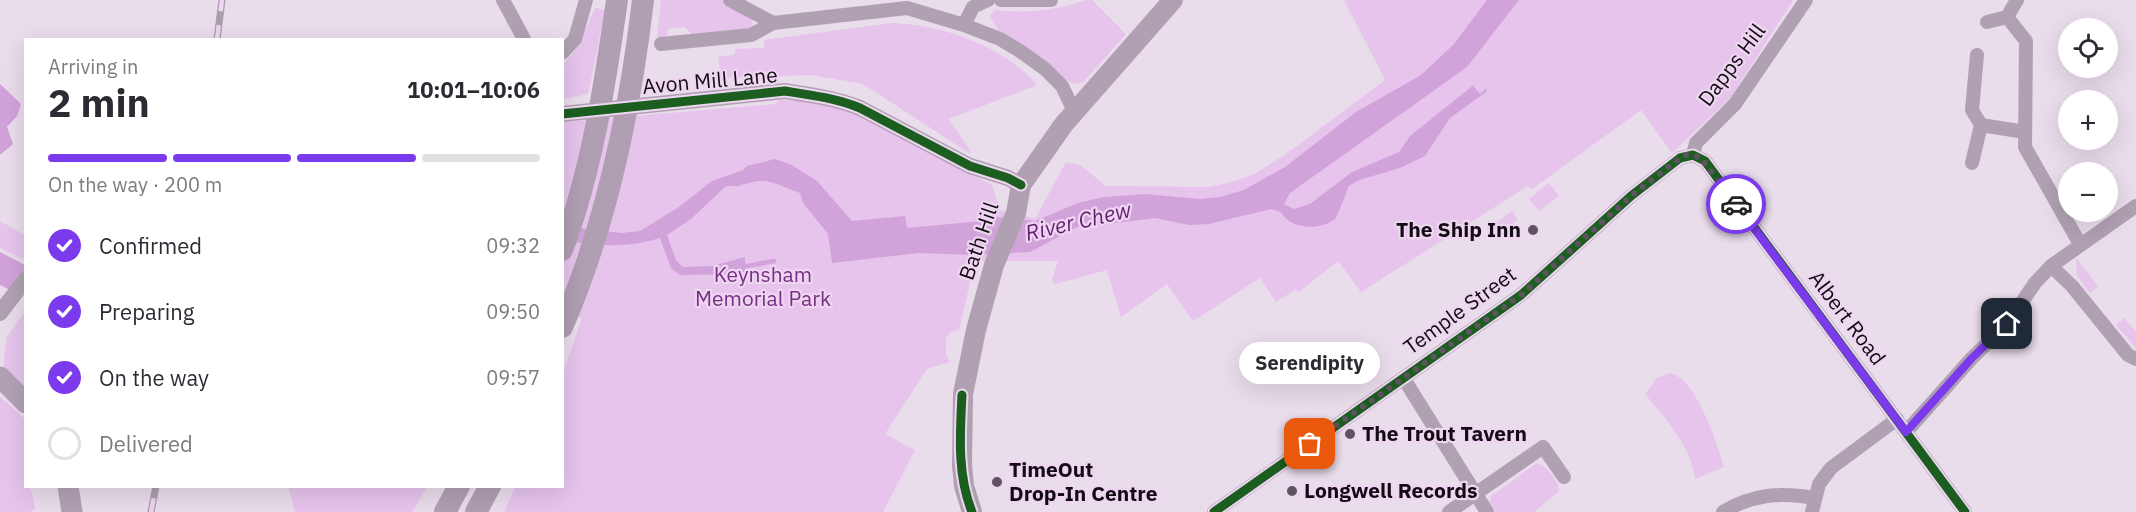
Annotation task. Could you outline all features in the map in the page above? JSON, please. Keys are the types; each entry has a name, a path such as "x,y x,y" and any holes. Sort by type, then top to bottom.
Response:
{"highway":[{"path":"564,245 573,222 591,149 607,73 617,0"},
{"path":"565,321 599,226 634,70 643,0"},
{"path":"445,512 458,488"},
{"path":"476,512 489,488"}],"main road":[{"name":"Bath Hill","path":"972,512 964,486 962,465 963,394 976,330 994,265 1016,213 1021,185 1075,112 1173,0"},
{"path":"0,377 24,401"},
{"path":"68,488 72,512"}],"street":[{"path":"503,0 523,38"},
{"path":"564,51 575,39 586,0"},
{"path":"730,0 773,23"},
{"path":"964,25 973,7 988,0"},
{"path":"1000,0 1051,0"},
{"name":"Dapps Hill","path":"1692,155 1696,143 1735,104 1806,0"},
{"path":"1987,22 2007,17 2017,0"},
{"path":"661,44 751,35 773,23 906,4 1000,39 1045,69 1062,86 1075,112"},
{"path":"2007,17 2025,41 2025,147 2080,244"},
{"path":"1972,163 1981,125 1972,110 1977,55"},
{"name":"Avon Mill Lane","path":"564,114 785,91 811,95 842,101 860,108 970,166 1008,178 1021,185"},
{"path":"1981,125 2025,132"},
{"name":"Temple Street","path":"1214,512 1521,295 1631,196 1680,158 1692,155"},
{"name":"Albert Road","path":"1692,155 1705,161 1965,512"},
{"path":"1906,432 1971,359 2007,324 2051,266 2136,206"},
{"path":"2051,266 2072,286 2128,355 2136,360"},
{"path":"2,310 24,282"},
{"path":"1404,379 1487,512"},
{"path":"1723,512 1738,503 1772,494 1786,493 1813,505 1819,484 1831,468 1897,420"},
{"path":"1449,512 1543,447 1564,477"}],"green space":[{"path":"661,0 721,0 752,20 753,28 693,36 685,27 668,29 667,35 657,41"},
{"path":"1092,0 1126,34 1083,82 1077,84 1054,74 1027,57 1003,36 990,15 995,10 1019,12 1041,10"},
{"name":"Keynsham Memorial Park","path":"1344,0 1793,0 1731,97 1672,153 1641,110 1532,189 1528,186 1361,292 1338,261 1299,292 1296,289 1276,302 1260,278 1193,321 1167,284 1121,317 1107,270 1055,284 1052,280 1058,261 975,261 959,330 952,331 946,337 946,355 950,362 927,369 885,434 915,450 883,512 504,512 515,488 564,488 564,370 582,318 564,312 564,122 776,104 779,100 813,101 851,109 992,185 1000,210 1035,219 1066,162 1080,165 1106,186 1209,187 1235,181 1255,174 1286,154 1385,80"},
{"path":"595,8 605,10 588,94 564,99 564,64 577,48"},
{"path":"891,23 951,33 989,48 1023,71 1037,85 949,119 971,152 969,153 863,84 812,75 722,78 718,57 734,55 736,49 764,48 764,40"},
{"path":"1549,183 1559,196 1539,211 1529,199"},
{"path":"1512,211 1518,220 1499,233 1493,225"},
{"path":"0,221 24,234 23,259 0,248"},
{"path":"2076,258 2098,286 2090,293 2077,276"},
{"path":"24,312 24,392 3,370 7,337"},
{"path":"2124,318 2136,332 2136,348 2116,325"},
{"path":"1670,373 1679,377 1697,399 1711,428 1724,467 1695,479 1689,456 1683,445 1669,423 1645,394 1657,378"},
{"path":"0,397 24,418 24,488 30,488 35,508 30,512 0,512"},
{"path":"1537,463 1552,474 1559,491 1534,512 1496,512 1490,502 1491,496"},
{"path":"289,488 427,488 412,512 295,512"}],"water":[{"name":"River Chew","path":"1487,0 1519,0 1467,67 1290,193 1284,204 1294,209 1310,204 1352,172 1399,152 1410,136 1476,83 1473,86 1480,94 1487,88 1486,92 1450,118 1425,156 1400,168 1359,180 1349,186 1336,218 1315,227 1291,222 1281,212 1271,209 1209,224 1189,225 1155,218 1099,225 1083,224 1030,252 973,255 919,253 832,263 828,234 803,203 800,193 771,182 757,181 725,187 691,219 667,235 676,260 683,267 712,266 745,257 746,274 680,275 671,268 660,238 623,245 564,241 564,226 622,233 640,231 679,207 712,181 743,170 747,166 775,159 792,165 817,181 852,221 905,216 907,228 982,221 996,217 1035,221 1078,203 1104,197 1146,194 1199,199 1220,197 1244,190 1285,167 1356,112 1421,75 1454,44"},
{"path":"0,84 21,104 17,116 7,127 13,144 0,155"},
{"path":"0,252 24,264 24,293 16,293 0,285"}],"waterway":[{"path":"742,267 774,261"}],"railway":[{"path":"217,38 222,0"},
{"path":"151,512 156,488"}],"cycle path":[{"path":"564,114 785,91 832,99 860,108 970,166 1008,178 1021,185"},
{"path":"1214,512 1521,295 1631,196 1680,158 1693,155 1705,161 1965,512"},
{"path":"962,395 960,439 962,469 972,512"}],"way so far":[{"path":"1310,444 1521,295 1631,196 1680,158 1692,155 1705,161 1736,204"}],"place":[{"name":"The Ship Inn","path":"1533,230"},
{"name":"The Trout Tavern","path":"1350,434"},
{"name":"Serendipity","path":"1310,444"},
{"name":"TimeOut Drop-In Centre","path":"997,482"},
{"name":"Longwell Records","path":"1292,491"}],"route":[{"path":"1736,204 1906,432 1971,359 2007,324"}]}
